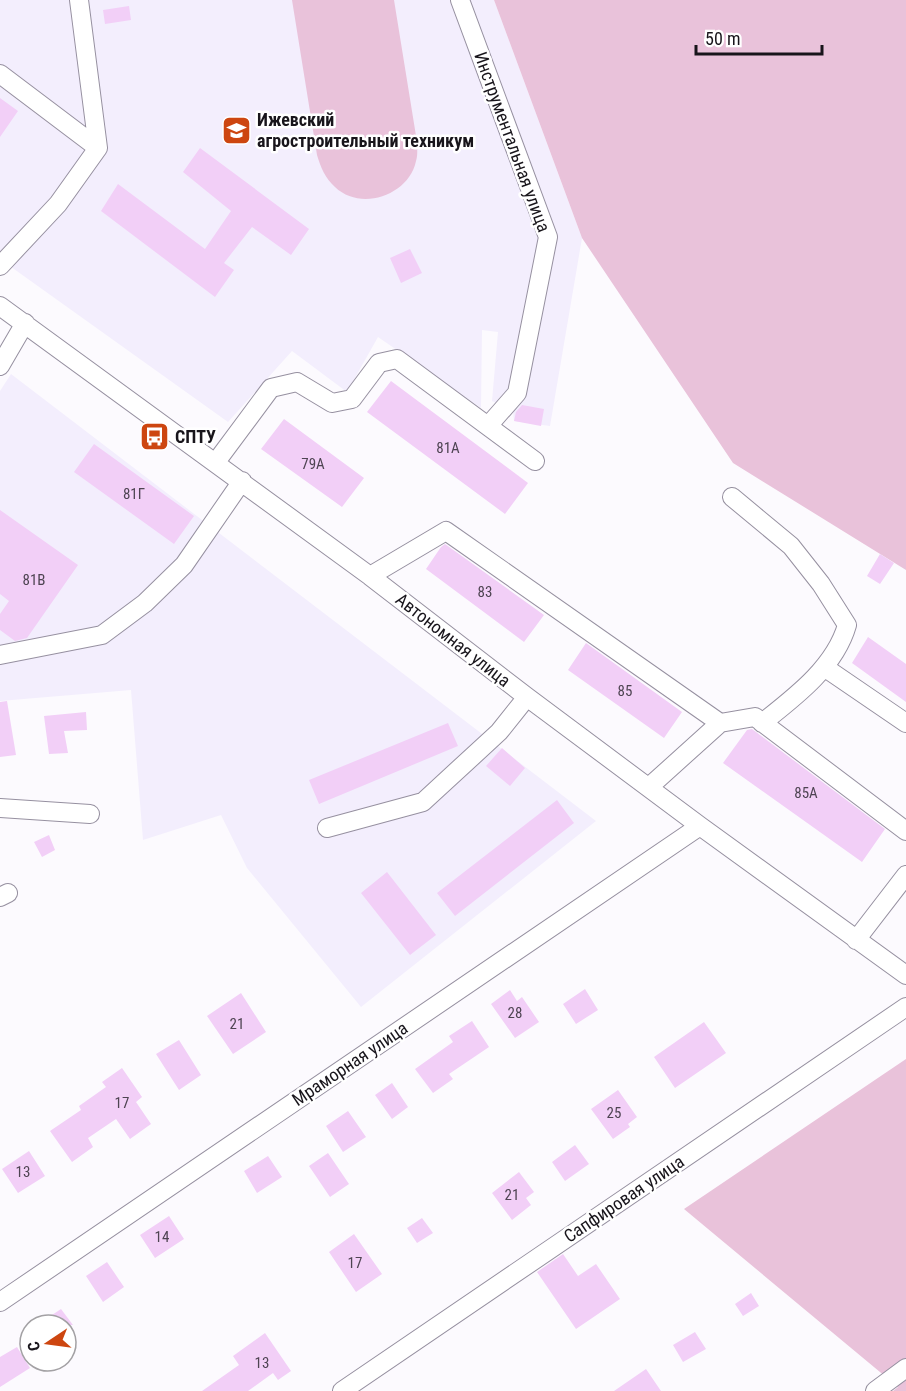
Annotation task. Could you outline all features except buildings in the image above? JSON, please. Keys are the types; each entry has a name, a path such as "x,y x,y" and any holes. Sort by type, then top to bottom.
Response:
{"street":[{"path":"0,266 58,204 98,148 79,0"},
{"name":"Инструментальная улица","path":"460,0 548,237 516,393 488,426"},
{"path":"0,74 98,148"},
{"name":"Автономная улица","path":"0,306 242,481 700,826 906,975"},
{"path":"0,366 25,323"},
{"path":"216,462 271,388 297,382 332,403 352,399 379,363 397,359 535,461"},
{"path":"0,655 102,635 145,603 184,565 242,481"},
{"path":"732,498 790,546 821,584 847,625 844,638 824,667 762,723"},
{"path":"370,576 446,531 720,723"},
{"path":"824,667 906,723"},
{"path":"327,828 423,802 499,732 527,697"},
{"path":"649,787 720,723 755,717 906,831"},
{"path":"0,808 90,814"},
{"name":"Мраморная улица","path":"0,1302 700,826"},
{"path":"856,940 906,875"},
{"name":"Сапфировая улица","path":"342,1391 906,1007"},
{"path":"875,1391 906,1368"}],"shaded area":[{"name":"Ижевский агростроительный техникум","path":"0,0 494,0 582,238 550,426 514,421 513,411 492,401 498,332 482,330 481,408 378,337 347,392 292,351 228,422 0,259"},
{"path":"292,0 394,0 417,142 417,159 412,173 394,191 370,199 358,198 335,187 324,173 317,155"},
{"path":"494,0 906,0 906,570 733,463 582,238"},
{"path":"11,374 596,821 361,1007 247,868 221,815 143,840 131,690 0,701 0,391"},
{"path":"906,1059 906,1391 893,1391 898,1387 684,1209"}],"place":[{"name":"Ижевский агростроительный техникум","path":"236,130"},
{"name":"СПТУ","path":"154,437"}]}
